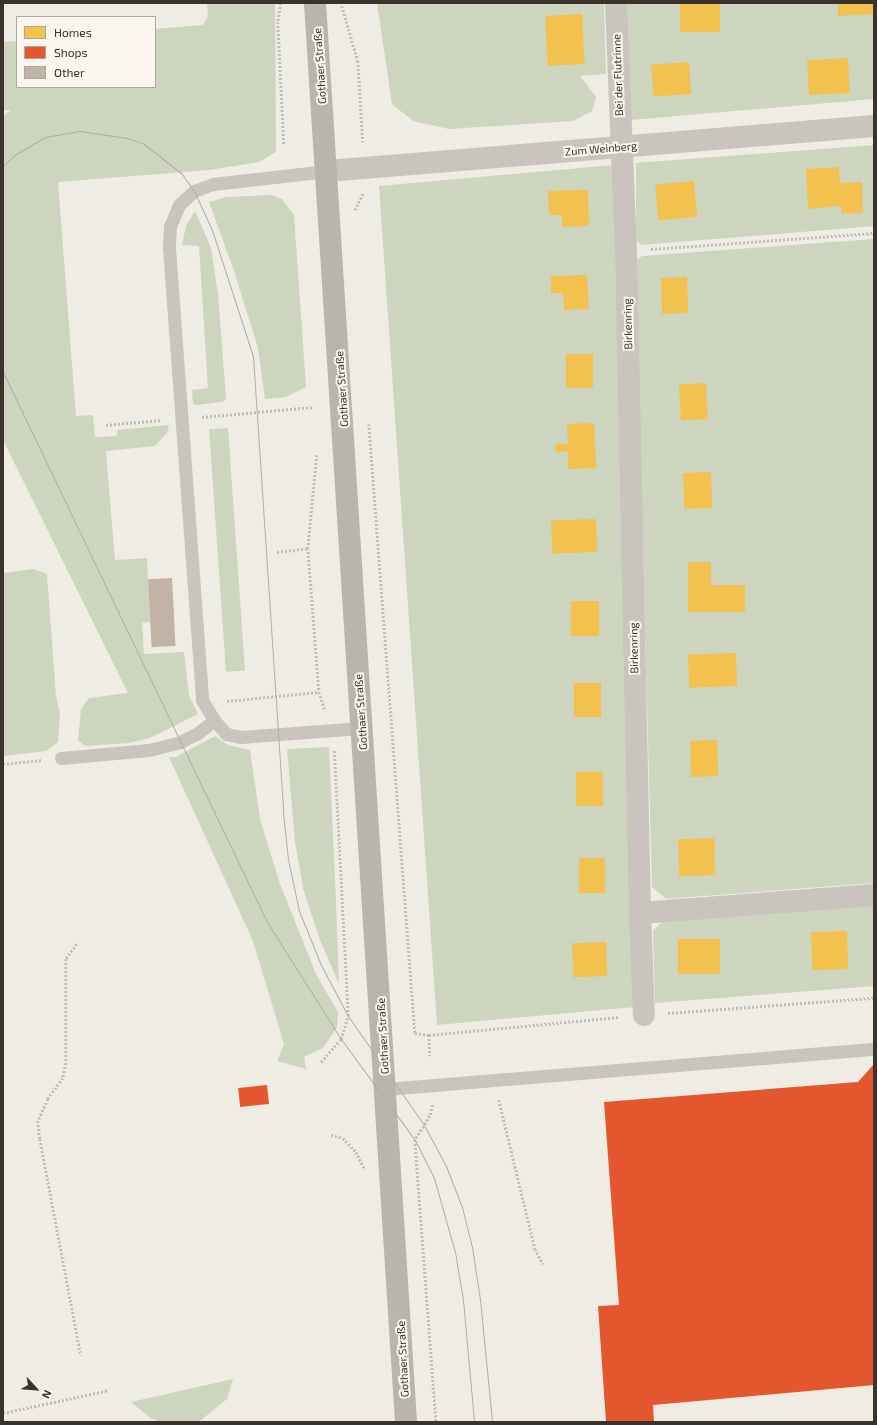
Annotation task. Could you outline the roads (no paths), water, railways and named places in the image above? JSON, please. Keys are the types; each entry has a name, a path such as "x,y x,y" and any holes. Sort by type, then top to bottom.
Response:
{"main road":[{"name":"Gothaer Straße","path":"315,3 386,1088 406,1422"}],"street":[{"name":"Bei der Flutrinne","path":"616,3 621,148"},
{"name":"Zum Weinberg","path":"327,171 874,126"},
{"name":"Birkenring","path":"621,148 626,251 640,913 644,1015"},
{"path":"640,913 874,895"}],"lane":[{"path":"327,171 213,184 194,191 179,206 170,226 169,248 202,700 214,720 226,734 241,738 362,728"},
{"path":"61,758 149,750 180,742 198,733 214,720"},
{"path":"386,1088 874,1049"}],"tram line":[{"path":"3,166 16,154 45,137 79,131 127,138 144,144 182,174 194,191 212,230 253,356 283,813 288,859 299,911 321,965 348,1016 424,1125 446,1166 462,1207 472,1247 480,1299 492,1422"},
{"path":"3,372 267,922 341,1039 415,1140 434,1178 455,1252 463,1300 474,1422"}]}
